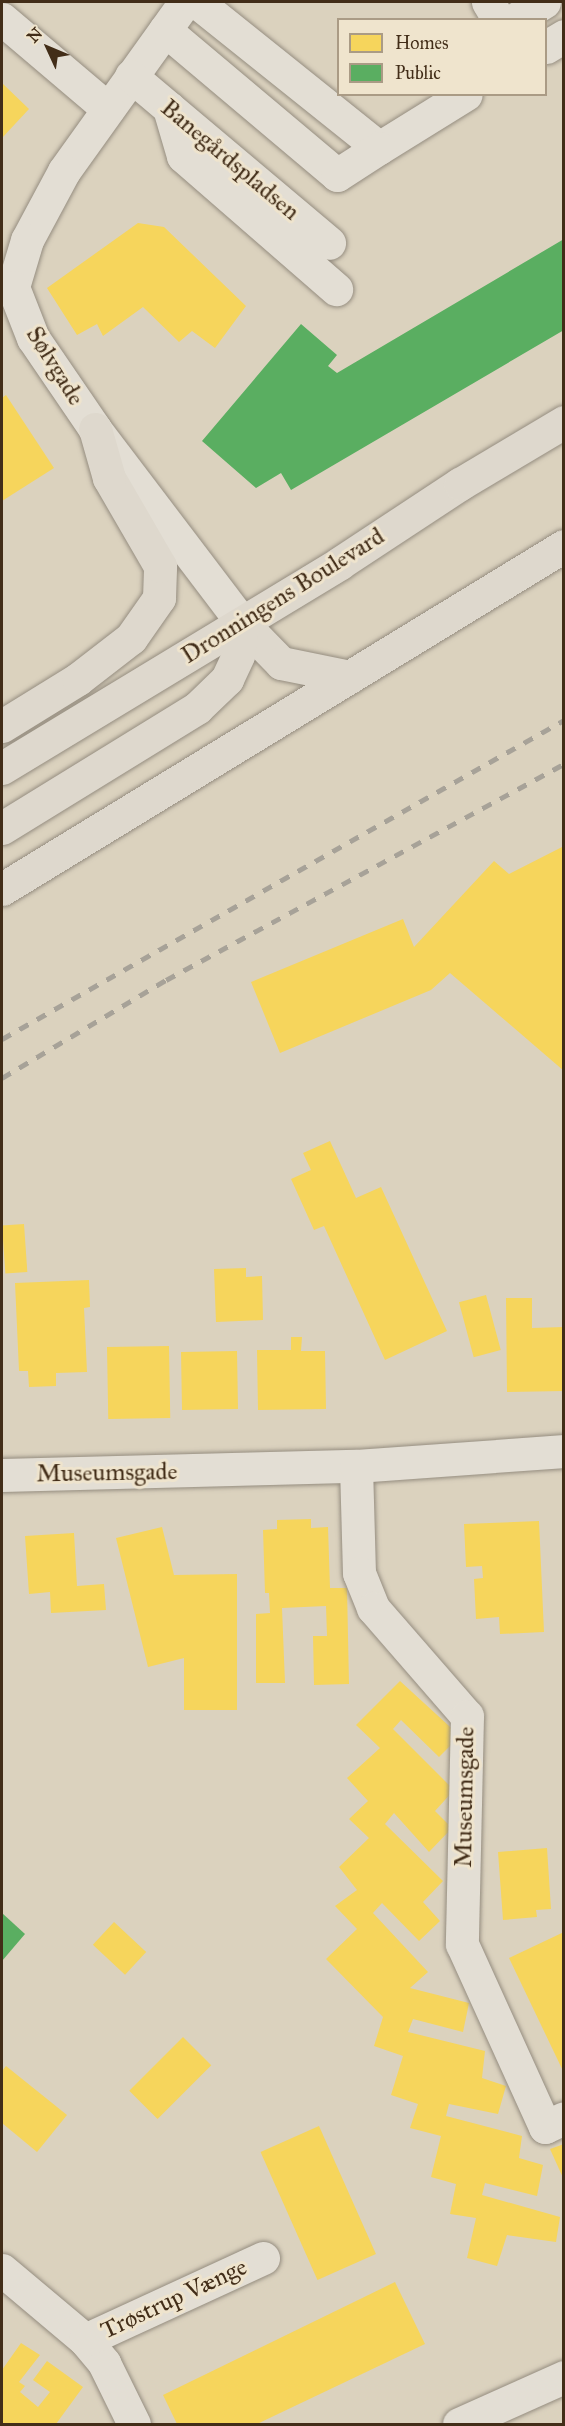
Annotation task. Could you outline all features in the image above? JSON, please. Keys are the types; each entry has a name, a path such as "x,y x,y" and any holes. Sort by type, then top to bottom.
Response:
{"main road":[{"name":"Dronningens Boulevard","path":"2,768 340,563 460,484 564,422"},
{"path":"2,726 78,679 131,638 159,598 160,566 109,478 95,429"},
{"path":"2,889 564,546"},
{"path":"242,623 281,663 350,677"},
{"path":"2,828 197,708 227,679 238,655 242,623"}],"street":[{"name":"Sølvgade","path":"185,2 64,171 27,240 8,290 33,338 95,429 242,623"},
{"path":"197,2 379,148"},
{"path":"488,2 498,18"},
{"path":"517,18 544,2"},
{"path":"2,20 108,109"},
{"path":"165,30 337,175 463,96"},
{"path":"547,45 564,36"},
{"name":"Banegårdspladsen","path":"131,76 329,243"},
{"path":"169,108 183,156 336,289"},
{"name":"Museumsgade","path":"2,1475 356,1466 564,1451"},
{"name":"Museumsgade","path":"356,1466 359,1572 373,1608 467,1716 462,1944 544,2127 564,2118"},
{"name":"Trøstrup Vænge","path":"85,2340 263,2258"},
{"name":"Trøstrup Vænge","path":"2,2270 85,2340 104,2363 134,2424"},
{"path":"459,2424 564,2377"}],"building: Homes":[{"path":"2,83 29,109 2,138"},
{"path":"138,223 164,227 246,306 215,348 192,331 179,342 143,307 103,336 97,324 77,335 47,288"},
{"path":"6,395 54,468 2,501 2,398"},
{"path":"564,846 564,1071 450,973 431,990 280,1053 251,982 403,919 414,947 494,861 509,874"},
{"path":"330,1141 356,1198 381,1187 447,1331 385,1360 324,1226 314,1230 291,1179 311,1170 303,1153"},
{"path":"24,1224 27,1272 5,1273 2,1226"},
{"path":"246,1268 246,1277 262,1276 263,1320 216,1322 214,1269"},
{"path":"89,1280 90,1307 84,1308 87,1372 56,1373 56,1386 29,1387 28,1371 19,1371 15,1283"},
{"path":"486,1295 501,1350 474,1357 459,1302"},
{"path":"506,1298 532,1298 532,1328 564,1327 564,1391 507,1392"},
{"path":"291,1337 302,1337 301,1351 325,1351 326,1409 258,1410 257,1350 291,1350"},
{"path":"169,1346 170,1418 108,1419 107,1347"},
{"path":"237,1351 238,1409 182,1410 181,1352"},
{"path":"311,1519 311,1528 328,1527 330,1588 347,1588 349,1684 314,1685 313,1636 327,1636 326,1606 282,1608 285,1683 256,1683 256,1614 270,1613 269,1593 265,1593 263,1530 277,1529 277,1520"},
{"path":"539,1521 544,1632 500,1634 499,1617 476,1619 474,1579 483,1578 482,1566 466,1567 464,1524"},
{"path":"162,1527 174,1575 237,1574 237,1710 184,1710 184,1658 148,1667 116,1538"},
{"path":"74,1533 77,1586 104,1584 106,1610 51,1613 50,1592 29,1594 25,1536"},
{"path":"400,1681 460,1736 439,1757 401,1720 393,1729 454,1790 435,1811 452,1828 429,1852 394,1813 385,1824 443,1881 423,1902 440,1921 419,1941 382,1903 373,1913 428,1972 410,1988 469,2003 463,2032 413,2019 408,2032 485,2051 482,2078 506,2086 498,2114 449,2104 446,2116 522,2136 519,2158 543,2165 537,2196 485,2183 482,2195 560,2217 556,2242 507,2235 497,2266 467,2258 476,2218 450,2214 456,2184 431,2177 441,2136 410,2128 418,2104 391,2095 403,2056 374,2046 383,2017 326,1959 357,1929 335,1906 357,1890 339,1867 369,1838 349,1819 368,1801 347,1778 380,1748 356,1725"},
{"path":"547,1848 551,1909 536,1910 537,1917 503,1920 498,1852"},
{"path":"114,1922 146,1952 125,1975 93,1945"},
{"path":"564,1932 564,2073 509,1958"},
{"path":"183,2037 211,2065 158,2119 129,2091"},
{"path":"6,2066 67,2115 37,2152 2,2123 2,2071"},
{"path":"319,2126 376,2254 317,2280 261,2152"},
{"path":"564,2144 564,2180 550,2149"},
{"path":"395,2282 425,2344 257,2424 177,2424 163,2395"},
{"path":"21,2343 40,2355 19,2382 25,2386 20,2392 38,2407 50,2392 33,2380 47,2361 83,2387 56,2424 2,2424 2,2370"}],"building: Public":[{"path":"564,239 564,330 291,490 281,473 256,488 202,441 301,324 337,355 328,366 337,373"},
{"path":"2,1913 25,1934 2,1961"}],"railway":[{"path":"2,1039 564,720"},
{"path":"2,1078 166,980 564,764"}]}
